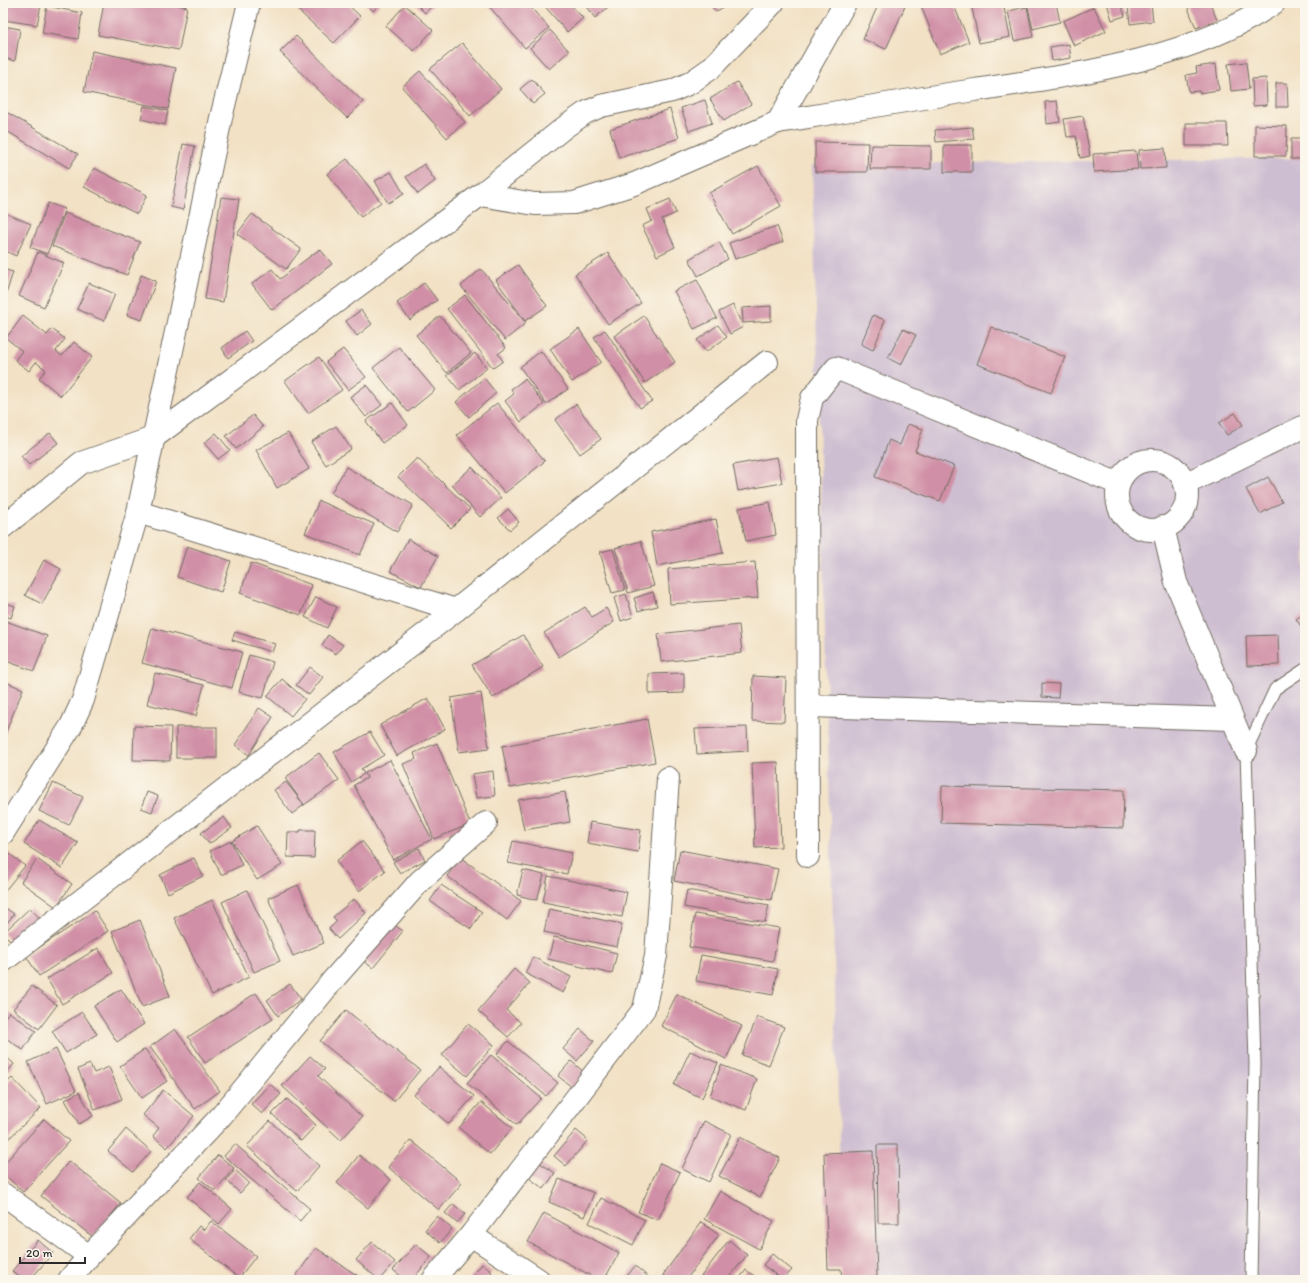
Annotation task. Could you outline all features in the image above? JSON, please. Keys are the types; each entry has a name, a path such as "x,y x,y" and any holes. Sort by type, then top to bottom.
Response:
{"street":[{"path":"3,833 71,726 83,700 138,512 221,118 249,3"},
{"path":"3,527 81,463 153,438 480,195 565,127 585,113 601,106 672,91 690,83 710,69 773,3"},
{"path":"778,122 845,3"},
{"path":"480,195 535,204 574,203 634,184 778,122 1037,81 1123,64 1219,34 1260,13 1274,3"},
{"path":"3,961 456,610 767,362"},
{"path":"808,856 807,420 812,398 836,368 1119,484"},
{"path":"1185,484 1305,426"},
{"path":"1152,460 1172,466 1180,474 1185,484 1187,494 1185,505 1181,514 1173,522 1163,527 1153,529 1142,528 1132,523 1124,516 1119,506 1117,495 1119,484 1131,467 1141,462 1152,460"},
{"path":"138,512 456,610"},
{"path":"1163,527 1176,582 1246,751"},
{"path":"808,706 1232,719"},
{"path":"433,1280 471,1236 644,1009 656,956 668,778"},
{"path":"69,1280 89,1256 222,1115 333,980 420,881 486,823"},
{"path":"3,1194 89,1256"},
{"path":"471,1236 539,1280"}],"lane":[{"path":"1251,1280 1255,1063 1246,751 1275,689 1305,669"}],"shaded area":[{"path":"1305,158 1305,1280 843,1280 812,165"}],"building":[{"path":"3,3 30,3 41,5 37,25 3,20"},
{"path":"104,3 168,3 187,7 179,50 98,35"},
{"path":"290,3 346,3 360,16 334,43"},
{"path":"365,3 381,3 373,11"},
{"path":"415,3 435,3 425,13"},
{"path":"490,3 527,3 549,28 525,48 488,5"},
{"path":"542,3 569,3 583,18 567,32"},
{"path":"583,3 613,3 595,18"},
{"path":"709,3 729,3 716,12"},
{"path":"879,3 906,4 886,49 863,39"},
{"path":"920,3 953,3 969,42 940,54"},
{"path":"971,3 1003,3 1010,37 979,43"},
{"path":"1027,3 1056,3 1060,22 1033,29"},
{"path":"1107,3 1121,3 1125,16 1112,20"},
{"path":"1151,3 1153,21 1130,24 1128,6"},
{"path":"1186,3 1210,3 1217,20 1196,28"},
{"path":"405,5 433,30 414,51 386,26"},
{"path":"47,6 82,13 78,39 42,33"},
{"path":"1027,7 1033,37 1014,41 1008,11"},
{"path":"1094,7 1106,31 1074,46 1063,21"},
{"path":"3,26 20,29 15,61 3,58"},
{"path":"550,30 569,51 549,69 530,48"},
{"path":"296,36 363,102 347,118 280,52"},
{"path":"462,43 501,89 470,116 430,69"},
{"path":"1069,44 1071,58 1052,61 1050,47"},
{"path":"92,51 176,68 168,109 84,92"},
{"path":"1246,62 1249,89 1231,91 1228,64"},
{"path":"1216,64 1219,90 1199,93 1199,91 1189,92 1186,75 1197,73 1196,67"},
{"path":"420,71 465,122 447,138 402,87"},
{"path":"1266,78 1267,105 1253,106 1252,79"},
{"path":"532,79 545,94 533,104 520,89"},
{"path":"737,82 751,104 724,121 710,99"},
{"path":"1276,83 1287,83 1288,107 1276,107"},
{"path":"705,100 712,123 689,131 681,108"},
{"path":"1057,101 1060,122 1047,124 1045,102"},
{"path":"144,106 168,111 165,125 141,119"},
{"path":"670,109 679,138 619,158 610,129"},
{"path":"8,113 78,154 69,168 3,129 3,121"},
{"path":"1083,116 1090,156 1080,158 1076,136 1067,137 1064,119"},
{"path":"1186,123 1227,123 1228,146 1186,146"},
{"path":"1255,125 1287,126 1286,156 1255,156"},
{"path":"972,127 974,139 936,142 935,130"},
{"path":"1291,139 1305,139 1305,159 1291,159"},
{"path":"815,142 868,143 867,172 815,172"},
{"path":"183,144 195,146 183,210 171,207"},
{"path":"871,145 931,146 931,169 870,169"},
{"path":"944,145 972,145 972,172 944,172"},
{"path":"1165,148 1166,168 1140,169 1139,150"},
{"path":"1136,151 1138,169 1094,172 1093,154"},
{"path":"347,159 381,202 361,217 327,174"},
{"path":"424,164 435,181 418,194 406,177"},
{"path":"758,166 781,206 732,234 709,193"},
{"path":"94,168 147,195 137,214 84,187"},
{"path":"391,172 404,194 388,203 375,181"},
{"path":"221,197 239,199 223,302 205,299"},
{"path":"670,199 676,213 662,219 675,247 657,256 642,226 652,221 647,209"},
{"path":"48,203 65,209 47,254 30,247"},
{"path":"3,212 31,224 16,256 3,250"},
{"path":"65,213 140,242 127,275 52,246"},
{"path":"252,214 301,249 286,269 237,234"},
{"path":"777,226 783,242 735,259 729,243"},
{"path":"719,242 728,259 698,276 689,259"},
{"path":"320,249 332,264 272,310 252,284 272,269 280,279"},
{"path":"38,252 64,263 44,307 19,296"},
{"path":"608,253 641,303 608,324 575,274"},
{"path":"518,265 547,306 525,321 496,280"},
{"path":"3,269 13,272 3,304"},
{"path":"481,269 526,323 505,340 461,286"},
{"path":"141,275 156,281 142,320 127,315"},
{"path":"697,280 717,318 694,329 674,291"},
{"path":"89,283 115,294 104,321 77,309"},
{"path":"424,283 437,300 410,320 397,303"},
{"path":"465,295 506,348 498,354 503,361 493,368 447,309"},
{"path":"733,305 743,327 730,334 719,312"},
{"path":"771,306 771,321 743,323 742,308"},
{"path":"361,310 372,324 357,336 346,321"},
{"path":"873,315 885,320 873,350 861,344"},
{"path":"23,316 47,335 52,329 65,339 56,351 62,356 74,342 92,357 61,396 39,378 46,370 36,362 29,371 15,360 22,351 6,338"},
{"path":"440,316 471,353 447,373 416,335"},
{"path":"644,316 675,362 645,383 614,336"},
{"path":"718,325 727,337 706,352 697,340"},
{"path":"991,327 1065,357 1051,393 977,364"},
{"path":"579,329 601,362 572,382 550,349"},
{"path":"903,329 916,335 901,365 888,358"},
{"path":"605,330 652,401 640,408 594,337"},
{"path":"245,331 252,341 228,358 222,348"},
{"path":"399,347 435,390 408,412 373,368"},
{"path":"343,349 366,377 348,390 326,362"},
{"path":"541,351 568,389 546,404 520,367"},
{"path":"475,353 487,368 459,390 447,375"},
{"path":"319,357 342,390 308,413 285,381"},
{"path":"484,378 496,393 469,417 456,402"},
{"path":"525,379 544,404 521,422 505,401 514,394 511,389"},
{"path":"366,385 382,405 366,417 350,397"},
{"path":"392,403 408,425 382,443 366,421"},
{"path":"497,403 545,461 505,493 457,435"},
{"path":"576,404 601,439 580,454 555,420"},
{"path":"1235,413 1243,425 1227,435 1219,423"},
{"path":"253,415 263,427 236,449 226,436"},
{"path":"908,424 923,429 915,451 954,466 940,501 875,477 889,440 900,445"},
{"path":"336,426 351,449 326,465 311,442"},
{"path":"50,433 58,443 29,465 21,456"},
{"path":"216,433 230,450 218,459 204,443"},
{"path":"288,433 309,469 277,488 256,450"},
{"path":"777,457 782,483 738,491 733,465"},
{"path":"417,458 470,509 451,528 398,477"},
{"path":"346,467 413,505 397,532 331,493"},
{"path":"472,467 501,498 480,517 452,485"},
{"path":"1268,477 1282,502 1260,514 1246,489"},
{"path":"319,501 374,524 360,555 305,533"},
{"path":"770,502 776,535 746,541 739,508"},
{"path":"508,509 519,522 510,530 498,518"},
{"path":"716,519 723,553 657,566 651,532"},
{"path":"408,539 438,556 421,587 390,571"},
{"path":"641,541 654,586 628,593 615,548"},
{"path":"187,546 231,561 221,592 177,577"},
{"path":"613,549 625,590 612,593 600,552"},
{"path":"44,560 61,569 42,604 25,595"},
{"path":"755,562 758,598 670,604 668,569"},
{"path":"251,563 312,585 301,615 240,593"},
{"path":"653,592 657,606 638,611 634,598"},
{"path":"626,594 633,617 621,621 614,598"},
{"path":"316,597 337,607 327,628 305,617"},
{"path":"3,602 15,606 11,618 3,615"},
{"path":"585,607 592,617 606,608 614,622 559,657 544,633"},
{"path":"1305,613 1305,632 1296,619"},
{"path":"3,620 47,636 34,671 3,660"},
{"path":"739,625 742,653 661,662 658,634"},
{"path":"152,628 242,652 232,688 142,663"},
{"path":"235,632 275,644 272,652 232,640"},
{"path":"328,635 343,645 336,654 322,645"},
{"path":"523,635 543,667 493,698 472,665"},
{"path":"1278,635 1279,665 1247,666 1246,636"},
{"path":"249,655 273,662 263,698 239,692"},
{"path":"310,667 323,677 309,695 296,685"},
{"path":"155,673 204,685 196,716 147,704"},
{"path":"684,673 684,693 649,694 649,674"},
{"path":"753,676 786,678 784,722 752,721"},
{"path":"282,679 305,699 291,716 267,696"},
{"path":"3,681 23,689 3,739"},
{"path":"1042,683 1059,684 1058,698 1042,697"},
{"path":"481,693 489,748 459,752 451,698"},
{"path":"428,698 445,729 397,756 380,725"},
{"path":"259,708 273,717 249,755 235,745"},
{"path":"647,719 655,762 510,788 502,746"},
{"path":"134,726 171,727 170,761 133,760"},
{"path":"176,727 217,727 217,758 176,758"},
{"path":"747,727 748,751 697,754 695,729"},
{"path":"370,732 384,755 361,769 364,774 351,782 334,752"},
{"path":"437,743 470,824 434,839 403,764 416,759 414,753"},
{"path":"319,753 339,780 304,805 285,778"},
{"path":"390,760 432,839 393,860 354,785 367,778 365,773"},
{"path":"778,762 781,847 755,848 752,763"},
{"path":"493,771 495,796 476,798 472,774"},
{"path":"286,782 304,805 292,814 274,790"},
{"path":"53,783 83,797 69,825 39,811"},
{"path":"942,786 1124,790 1123,828 941,823"},
{"path":"147,792 158,796 152,812 141,808"},
{"path":"565,792 570,822 524,830 518,800"},
{"path":"224,817 232,828 209,844 201,833"},
{"path":"39,820 78,843 62,868 24,844"},
{"path":"590,822 641,830 638,852 587,843"},
{"path":"257,826 282,865 257,880 232,841"},
{"path":"300,830 315,830 314,858 287,857 288,832 300,832"},
{"path":"231,841 242,865 221,875 210,851"},
{"path":"362,841 385,871 359,891 336,861"},
{"path":"513,841 572,853 567,874 508,863"},
{"path":"419,848 425,860 400,873 393,862"},
{"path":"680,850 778,869 771,900 674,881"},
{"path":"6,851 25,866 3,893 3,854"},
{"path":"194,858 203,876 168,893 160,875"},
{"path":"461,858 521,901 507,920 447,876"},
{"path":"37,859 72,884 56,907 21,882"},
{"path":"523,870 544,875 537,900 517,895"},
{"path":"548,876 627,892 622,917 543,902"},
{"path":"298,885 324,943 293,956 268,898"},
{"path":"441,885 482,912 471,929 430,901"},
{"path":"247,890 280,961 254,972 222,902"},
{"path":"687,890 769,905 765,922 684,907"},
{"path":"354,899 366,913 338,939 329,929 337,921 333,917"},
{"path":"212,900 249,977 212,995 174,918"},
{"path":"3,906 14,914 3,928"},
{"path":"30,908 44,923 18,948 3,933"},
{"path":"549,909 622,924 617,947 544,932"},
{"path":"95,911 108,931 39,976 26,956"},
{"path":"695,914 779,928 773,961 689,947"},
{"path":"140,920 170,996 142,1007 112,931"},
{"path":"392,923 403,931 373,968 362,960"},
{"path":"554,937 617,953 612,974 548,959"},
{"path":"98,948 113,973 62,1004 47,979"},
{"path":"701,955 778,969 773,995 696,981"},
{"path":"533,957 571,977 563,993 525,973"},
{"path":"514,969 530,983 506,1010 521,1023 508,1037 478,1011"},
{"path":"290,984 301,999 278,1016 267,1000"},
{"path":"32,986 57,1005 39,1029 13,1009"},
{"path":"121,989 144,1024 117,1042 94,1006"},
{"path":"256,993 273,1019 205,1063 188,1037"},
{"path":"677,994 742,1026 726,1059 661,1026"},
{"path":"346,1010 420,1070 394,1101 320,1041"},
{"path":"9,1012 36,1031 23,1050 3,1036 3,1020"},
{"path":"82,1012 97,1034 66,1053 52,1031"},
{"path":"757,1017 784,1027 769,1065 742,1055"},
{"path":"468,1024 494,1045 467,1076 442,1055"},
{"path":"175,1029 220,1091 195,1109 150,1047"},
{"path":"580,1029 594,1041 577,1061 563,1049"},
{"path":"508,1041 558,1083 546,1096 497,1054"},
{"path":"56,1049 76,1091 47,1104 28,1062"},
{"path":"145,1049 167,1081 142,1098 120,1066"},
{"path":"690,1051 718,1063 702,1098 674,1085"},
{"path":"3,1054 14,1064 3,1077"},
{"path":"491,1055 541,1098 517,1125 467,1083"},
{"path":"310,1056 325,1069 318,1076 362,1117 341,1140 282,1086"},
{"path":"571,1061 585,1073 573,1088 558,1076"},
{"path":"90,1064 94,1073 109,1067 122,1099 95,1110 78,1069"},
{"path":"721,1065 757,1079 746,1110 710,1096"},
{"path":"439,1067 474,1096 449,1124 414,1095"},
{"path":"12,1078 41,1108 3,1144 3,1086"},
{"path":"270,1084 281,1094 262,1114 251,1104"},
{"path":"163,1090 194,1116 167,1148 153,1136 159,1128 143,1115"},
{"path":"79,1092 93,1116 79,1124 65,1100"},
{"path":"287,1099 316,1125 301,1141 272,1114"},
{"path":"481,1102 512,1128 490,1154 459,1128"},
{"path":"44,1119 69,1141 23,1192 3,1173 3,1165"},
{"path":"270,1121 319,1166 297,1191 247,1146"},
{"path":"704,1121 731,1134 709,1182 682,1169"},
{"path":"126,1129 151,1151 133,1172 108,1151"},
{"path":"576,1130 588,1140 566,1166 554,1156"},
{"path":"740,1137 780,1158 760,1197 719,1176"},
{"path":"411,1140 462,1183 439,1210 388,1167"},
{"path":"235,1144 310,1209 300,1221 224,1156"},
{"path":"877,1145 898,1145 899,1223 878,1223"},
{"path":"873,1151 877,1277 873,1277 873,1280 842,1280 841,1269 828,1269 824,1153"},
{"path":"218,1155 234,1168 215,1191 199,1178"},
{"path":"359,1155 391,1180 368,1208 337,1183"},
{"path":"69,1161 121,1203 93,1237 41,1196"},
{"path":"540,1163 555,1173 544,1189 529,1178"},
{"path":"660,1163 680,1172 658,1220 638,1212"},
{"path":"235,1170 249,1183 240,1193 226,1180"},
{"path":"559,1179 594,1193 584,1217 549,1202"},
{"path":"200,1182 232,1209 219,1224 187,1197"},
{"path":"720,1191 774,1221 759,1249 704,1219"},
{"path":"601,1198 645,1220 633,1245 589,1223"},
{"path":"453,1204 465,1214 457,1223 445,1213"},
{"path":"544,1213 619,1253 604,1280 599,1280 528,1242"},
{"path":"437,1216 452,1229 440,1243 425,1230"},
{"path":"211,1221 256,1256 239,1278 189,1239 199,1226 204,1230"},
{"path":"701,1222 719,1235 686,1280 670,1280 663,1275"},
{"path":"38,1240 53,1253 30,1280 23,1280 12,1271"},
{"path":"729,1240 747,1255 727,1280 699,1279"},
{"path":"372,1242 395,1262 379,1280 356,1260"},
{"path":"416,1244 431,1257 412,1280 406,1280 393,1270"},
{"path":"316,1248 364,1280 301,1280 296,1276"},
{"path":"772,1254 792,1270 783,1280 763,1265"},
{"path":"482,1264 492,1272 485,1280 473,1280 470,1278"},
{"path":"635,1266 651,1279 624,1280"},
{"path":"746,1270 760,1280 738,1280"}]}
